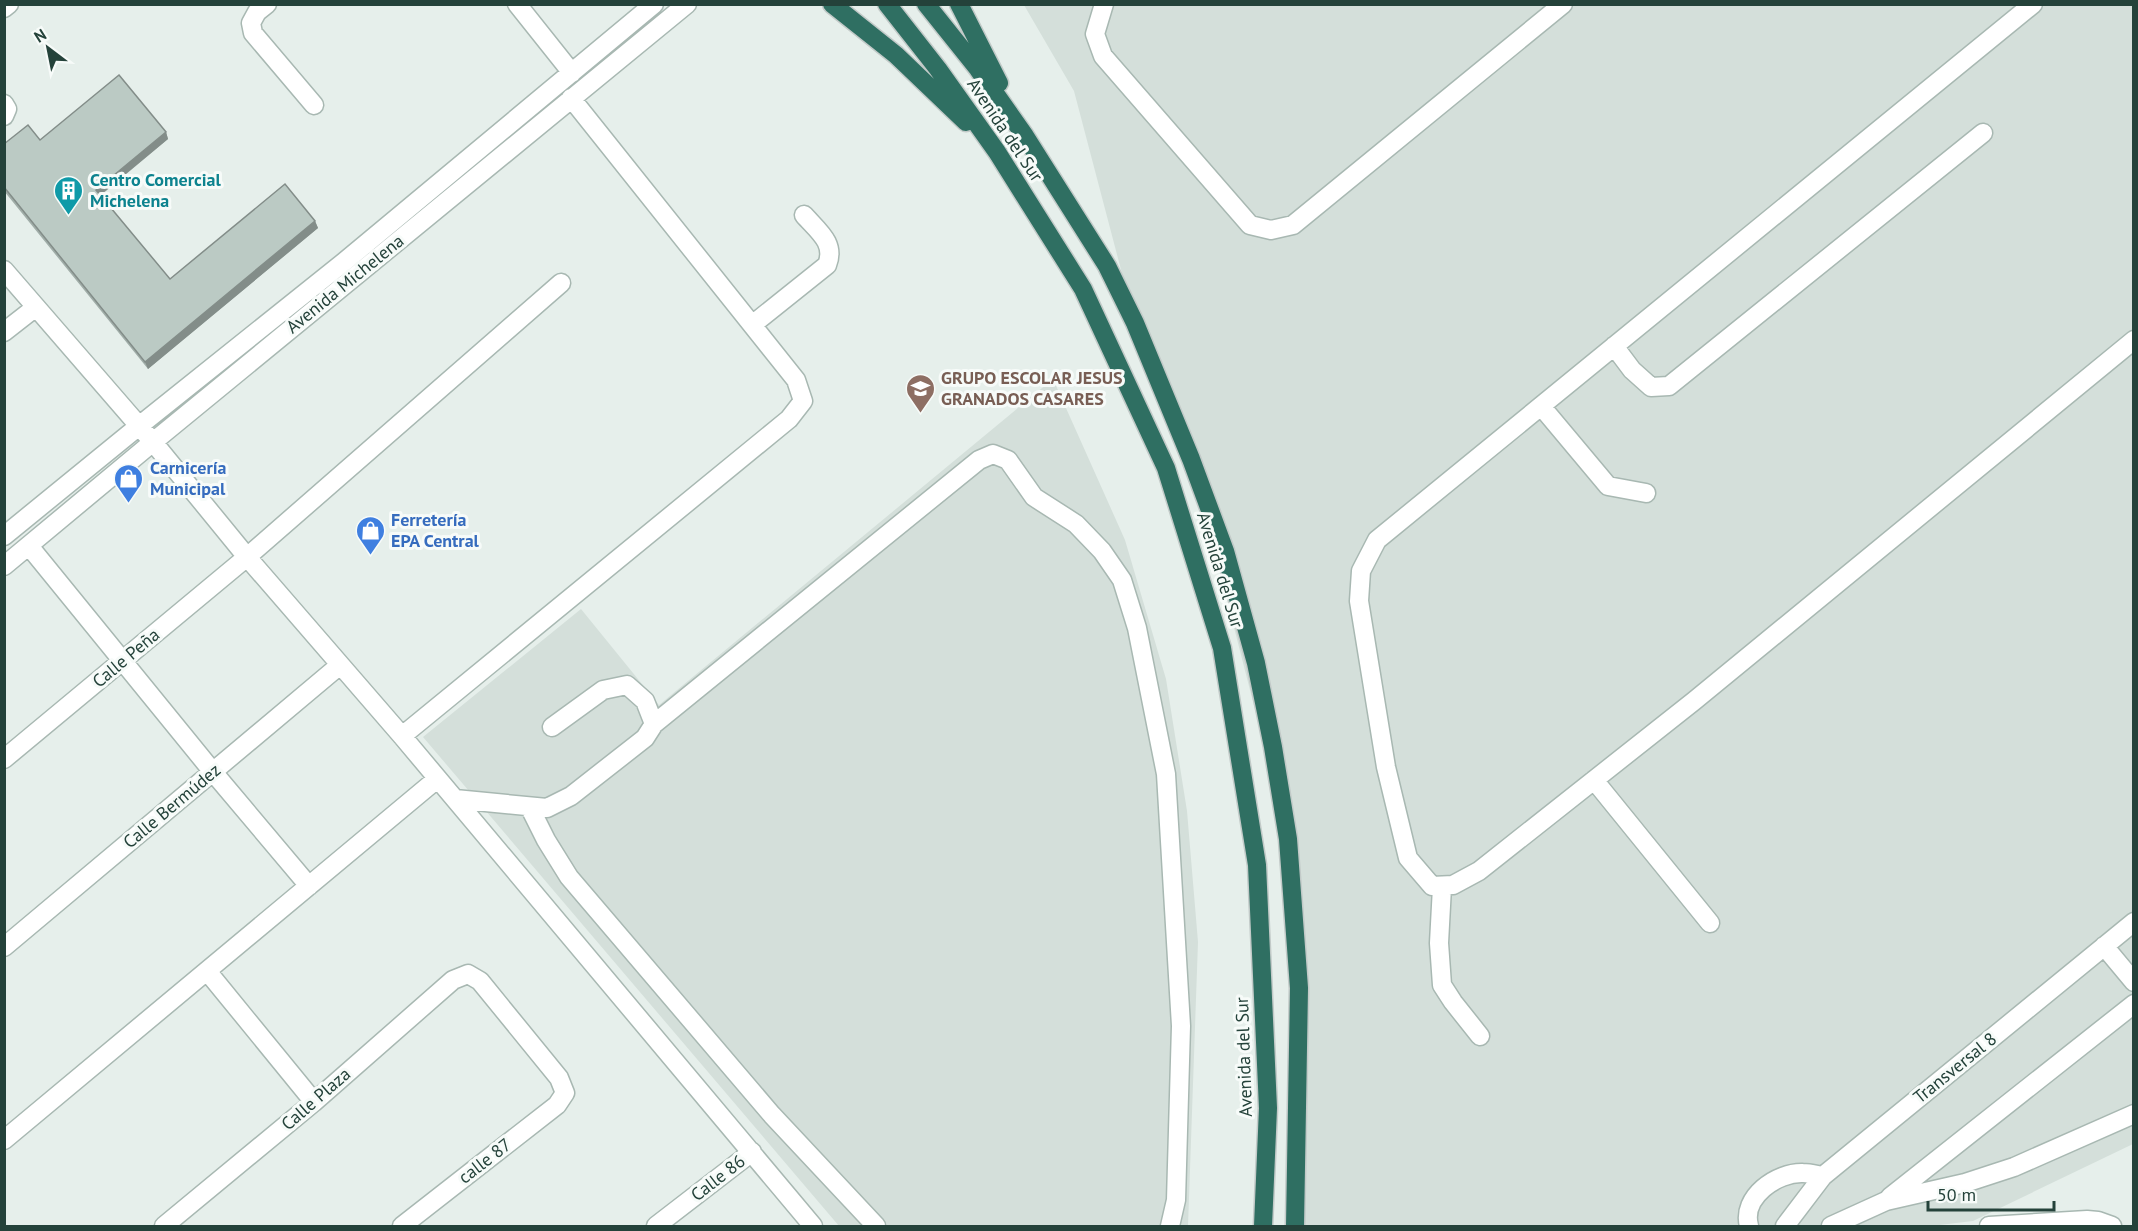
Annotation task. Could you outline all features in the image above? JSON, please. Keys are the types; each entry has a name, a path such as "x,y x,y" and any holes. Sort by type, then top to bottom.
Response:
{"highway":[{"path":"832,4 896,55 997,152"},
{"name":"Avenida del Sur","path":"887,4 938,69 997,152 1083,289 1166,468 1222,648 1257,865 1268,1108 1263,1227"},
{"name":"Avenida del Sur","path":"926,4 978,69 1025,135 1107,266 1135,323 1191,459 1225,551 1256,663 1274,747 1288,839 1299,988 1295,1227"},
{"path":"959,4 1025,135"}],"street":[{"path":"4,8 9,4"},
{"path":"267,4 257,12 251,23 253,33 314,105"},
{"path":"517,4 572,73"},
{"name":"Avenida Michelena","path":"8,527 139,426 344,262 654,4"},
{"name":"Avenida Michelena","path":"4,566 687,4"},
{"path":"1104,4 1095,34 1102,56 1250,225 1270,230 1293,225 1563,4"},
{"path":"2033,4 1377,540 1361,571 1359,601 1386,767 1408,858 1432,886 1453,885 1479,871 1694,701 2133,340"},
{"path":"402,736 789,419 803,401 796,380 571,99"},
{"path":"4,104 7,109 4,116"},
{"path":"1614,346 1632,370 1651,387 1669,386 1983,133"},
{"path":"752,325 827,266 831,256 828,243 804,214"},
{"path":"4,270 402,736 752,1152 811,1226"},
{"name":"Calle Peña","path":"4,759 247,557 561,283"},
{"path":"4,333 36,307"},
{"path":"1541,406 1608,486 1646,493"},
{"path":"455,799 548,808 571,796 645,738 654,724 979,460 993,454 1008,460 1034,497 1076,524 1102,551 1122,580 1137,628 1166,774 1181,1026 1176,1200 1170,1227"},
{"path":"29,546 309,886"},
{"name":"Calle Bermúdez","path":"4,947 340,665"},
{"path":"552,727 603,690 627,685 645,701 654,724"},
{"path":"4,1140 437,779"},
{"path":"1594,780 1710,923"},
{"path":"530,808 546,840 569,877 772,1115 876,1227"},
{"path":"1442,887 1439,943 1442,985 1480,1036"},
{"name":"Transversal 8","path":"1789,1226 1823,1176 2133,922"},
{"path":"2104,946 2133,982"},
{"path":"207,971 314,1102"},
{"name":"Calle Plaza","path":"164,1227 314,1102 453,980 468,974 480,981 488,990 559,1078 565,1093"},
{"path":"1886,1201 2133,1004"},
{"name":"calle 87","path":"407,1225 557,1105 565,1093"},
{"path":"1831,1227 1886,1201 1965,1183 2014,1167 2133,1114"},
{"name":"Calle 86","path":"656,1227 752,1152"},
{"path":"1749,1227 1748,1211 1756,1196 1768,1183 1802,1173 1823,1176"},
{"path":"1989,1227 2087,1220 2098,1221 2112,1227"}],"shaded area":[{"path":"1024,5 2133,5 2133,1144 1973,1221 1931,1226 1293,1226 1288,839 1191,459 1135,323 1074,91"},
{"path":"1053,379 1125,540 1166,679 1187,811 1198,942 1188,1226 839,1226 423,737 581,609 659,705"}],"building":[{"name":"Centro Comercial Michelena","path":"119,75 166,132 96,190 170,279 285,184 315,221 145,362 4,187 4,144 28,125 40,140"}],"place":[{"name":"Centro Comercial Michelena","path":"69,216"},
{"name":"GRUPO ESCOLAR JESUS GRANADOS CASARES","path":"920,414"},
{"name":"Carnicería Municipal","path":"129,504"},
{"name":"Ferretería EPA Central","path":"370,556"}]}
